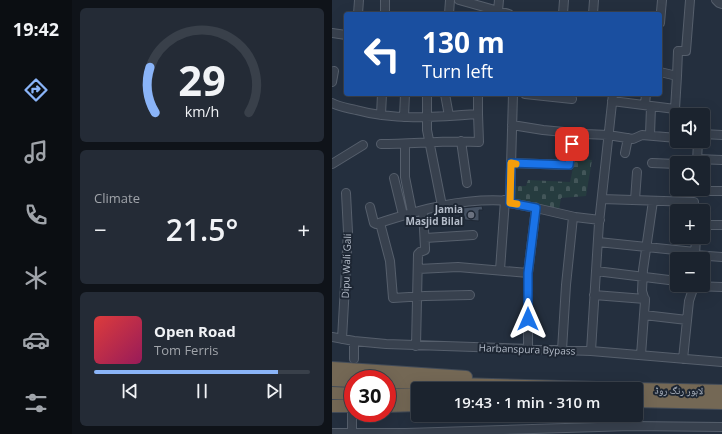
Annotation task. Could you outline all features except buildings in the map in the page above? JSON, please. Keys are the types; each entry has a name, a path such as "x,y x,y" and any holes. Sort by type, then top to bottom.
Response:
{"highway":[{"path":"332,368 415,373 507,382"},
{"path":"332,380 344,381"},
{"name":"لاہور رنگ روڈ","path":"396,382 411,383"},
{"name":"لاہور رنگ روڈ","path":"643,389 722,391"},
{"path":"332,393 344,394"},
{"path":"396,395 411,395"},
{"name":"لاہور رنگ روڈ","path":"643,401 722,402"},
{"path":"396,406 411,405"},
{"path":"332,406 344,408"}],"street":[{"path":"358,12 359,0"},
{"path":"384,12 385,0"},
{"path":"449,12 450,0"},
{"path":"459,0 502,12"},
{"path":"498,11 499,0"},
{"path":"563,12 564,0"},
{"path":"593,12 594,0"},
{"path":"661,12 662,0"},
{"path":"591,351 598,242 613,97 648,105 675,109 678,51 686,51 690,0"},
{"path":"716,0 722,4"},
{"path":"476,5 476,12"},
{"path":"332,33 344,35"},
{"path":"332,82 334,71"},
{"path":"662,72 677,76"},
{"path":"381,115 382,96"},
{"path":"404,117 406,96"},
{"path":"428,96 427,130 442,206"},
{"path":"445,96 449,116"},
{"path":"381,144 461,141 479,142 478,96"},
{"path":"500,270 511,163 513,96"},
{"path":"544,96 572,99"},
{"path":"646,96 650,135"},
{"path":"332,103 368,114 404,117 427,118 478,114"},
{"path":"512,125 633,139 642,135 670,137"},
{"path":"511,163 569,165 574,133"},
{"path":"710,134 722,135"},
{"path":"625,153 628,138"},
{"path":"461,141 467,183"},
{"path":"405,144 405,177 412,212"},
{"path":"332,164 363,145"},
{"path":"710,160 722,160"},
{"path":"652,163 670,164"},
{"path":"635,200 637,172"},
{"path":"394,178 403,215"},
{"path":"710,191 722,191"},
{"name":"Dipu Wali Gali","path":"342,339 348,232 346,193"},
{"path":"602,199 694,202 694,196"},
{"path":"370,207 374,223 376,224 412,212 472,200 508,201 510,203 573,217 600,220"},
{"path":"641,355 644,315 644,299 642,291 643,276 653,201"},
{"path":"528,350 528,273 536,208"},
{"path":"416,346 418,254 425,250 423,210"},
{"path":"562,350 566,285 573,217"},
{"path":"380,223 390,261 393,298 470,295"},
{"path":"710,225 722,225"},
{"path":"425,238 473,236"},
{"path":"598,242 677,252"},
{"path":"710,256 722,257"},
{"path":"418,269 458,267 528,273"},
{"path":"596,271 670,280"},
{"path":"710,286 722,287"},
{"path":"682,359 689,301 692,292"},
{"path":"594,295 644,299"},
{"path":"644,315 687,320"},
{"name":"Harbanspura Bypass","path":"332,337 354,341 416,346 591,351 722,362"},
{"path":"354,341 354,359"},
{"path":"349,433 351,422"},
{"path":"332,433 406,434 685,430 722,427"}],"green space":[{"path":"575,158 592,160 586,196 561,198 559,210 513,200 513,186 526,186 528,180 570,182"}],"slow traffic":[{"path":"516,164 511,163 510,203 517,204"}],"place":[{"name":"Jamia Masjid Bilal","path":"471,215"}],"route":[{"path":"528,319 528,273 536,208 510,203 511,163 569,165 572,144"}]}
